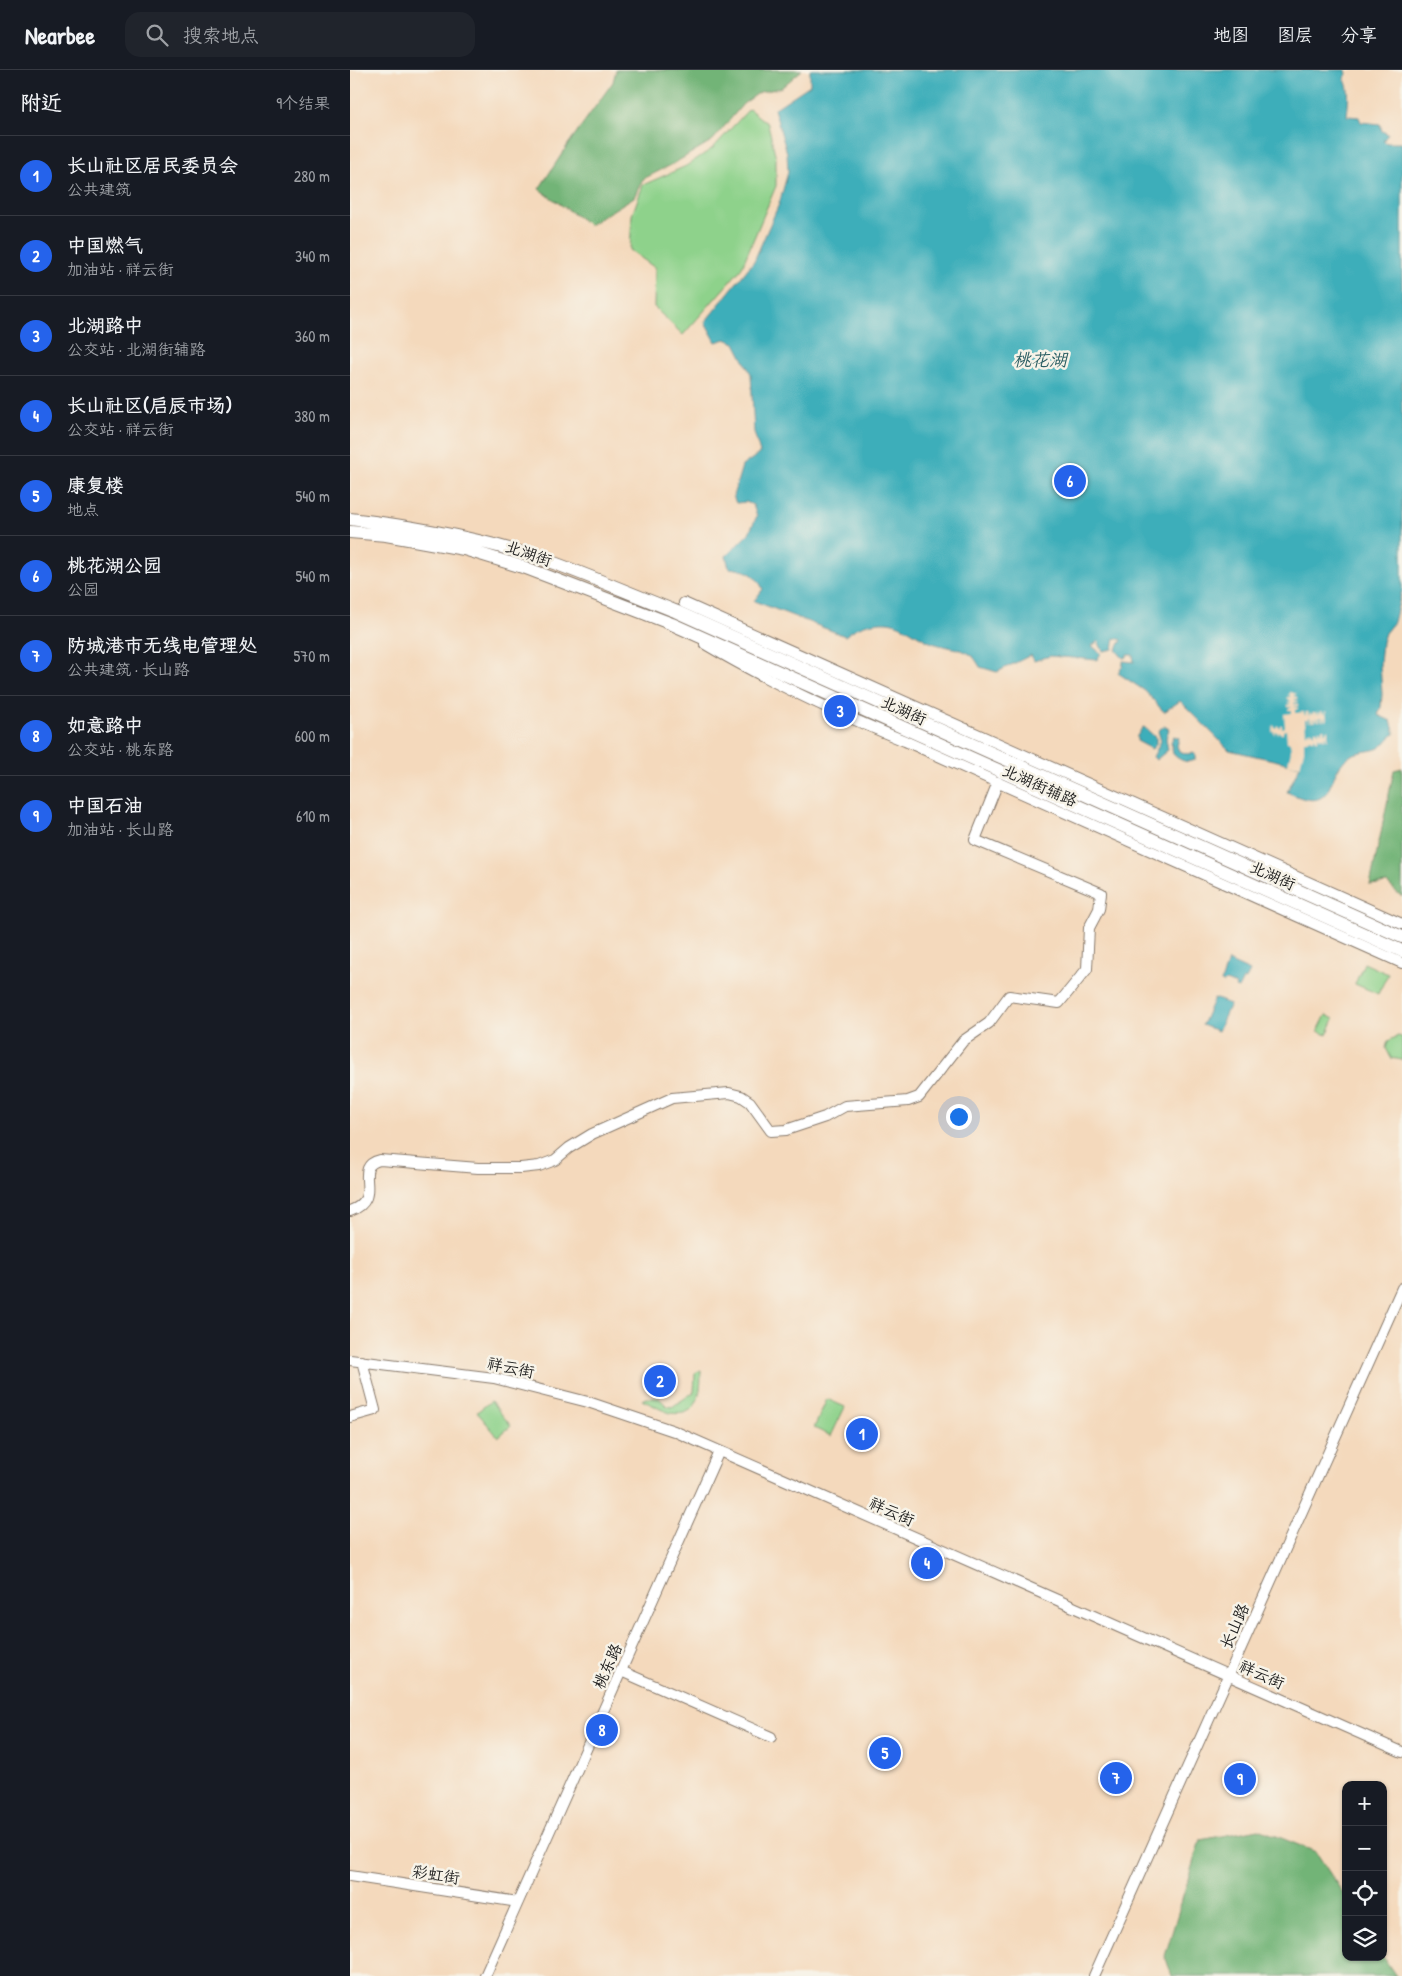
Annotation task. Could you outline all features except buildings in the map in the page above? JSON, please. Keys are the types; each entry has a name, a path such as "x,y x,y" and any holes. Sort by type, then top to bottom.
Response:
{"main road":[{"name":"北湖街","path":"350,519 410,526 482,542 553,563 674,611 1402,937"},
{"name":"北湖街","path":"350,532 386,535 464,550 526,568 672,624 960,759 1355,936 1402,951"}],"street":[{"name":"北湖街辅路","path":"684,603 1402,924"},
{"name":"北湖街辅路","path":"960,759 998,782 1076,811"},
{"path":"350,1211 361,1204 364,1194 360,1169 373,1161 478,1168 539,1166 555,1160 569,1148 592,1134 672,1098 729,1094 741,1096 750,1102 771,1131 786,1130 825,1117 845,1106 908,1101 919,1097 963,1041 990,1023 1009,996 1059,1003 1087,969 1089,928 1099,909 1102,893 975,840 998,782"},
{"path":"1355,936 1402,963"},
{"name":"长山路","path":"1094,1976 1402,1288"},
{"name":"祥云街","path":"350,1360 494,1378 624,1414 674,1431 1402,1752"},
{"path":"350,1417 375,1410 362,1361"},
{"name":"桃东路","path":"485,1976 719,1451"},
{"path":"621,1671 771,1737"},
{"name":"彩虹街","path":"350,1876 518,1902"}],"green space":[{"path":"616,70 802,70 781,88 760,92 743,104 713,140 643,179 634,197 589,225 539,189 613,82"},
{"path":"749,109 768,124 776,158 776,186 741,269 683,335 654,307 655,268 630,250 632,215 643,185 686,166 713,148"},
{"path":"1402,768 1402,897 1387,883 1370,885 1394,770"},
{"path":"1364,963 1388,974 1378,994 1355,984"},
{"path":"1326,1015 1334,1019 1327,1035 1318,1031"},
{"path":"1398,1036 1402,1037 1402,1060 1391,1058 1386,1048 1388,1041"},
{"path":"701,1370 697,1401 688,1411 671,1413 642,1400 646,1398 659,1398 667,1406 672,1407 694,1392 695,1373"},
{"path":"827,1399 845,1407 831,1436 814,1428"},
{"path":"491,1401 511,1426 498,1437 477,1412"},
{"path":"1259,1829 1316,1852 1342,1892 1342,1961 1386,1961 1396,1976 1172,1976 1165,1956 1200,1840"}],"water":[{"name":"桃花湖","path":"810,70 1346,70 1347,74 1344,78 1348,92 1347,116 1359,117 1361,122 1380,124 1382,131 1388,134 1383,141 1387,143 1402,143 1402,590 1394,622 1385,633 1382,642 1380,664 1382,694 1378,715 1391,721 1395,734 1381,747 1356,753 1347,758 1340,766 1327,792 1322,797 1314,800 1287,792 1300,766 1229,750 1180,701 1164,712 1145,691 1118,673 1123,665 1123,661 1134,662 1133,655 1127,655 1127,657 1123,658 1116,650 1122,640 1115,638 1113,649 1103,651 1098,641 1092,646 1101,653 1097,660 1050,656 1034,661 1031,655 997,672 980,667 974,657 968,653 930,642 894,623 871,623 845,636 754,601 763,589 757,579 746,571 729,568 726,556 749,533 757,516 753,505 746,502 736,503 733,496 742,466 760,453 754,432 751,374 735,343 726,339 716,342 705,322 754,261 779,204 788,172 787,153 774,109 810,85"},
{"path":"1164,726 1169,729 1166,738 1168,750 1156,760 1153,757 1161,741 1158,731"},
{"path":"1144,727 1156,738 1156,744 1152,749 1137,741 1137,736"},
{"path":"1174,736 1179,738 1177,746 1179,751 1188,754 1193,752 1195,760 1183,761 1173,754 1171,742"},
{"path":"1228,961 1250,971 1246,980 1243,979 1238,989 1235,988 1236,985 1226,981 1224,983 1221,982"},
{"path":"1214,998 1230,1004 1218,1031 1202,1025"}],"pier":[{"path":"1290,692 1297,694 1293,696 1297,697 1297,699 1294,699 1298,702 1294,703 1298,704 1298,706 1294,706 1298,708 1295,710 1295,713 1304,712 1305,716 1306,712 1308,712 1309,716 1310,712 1312,715 1315,712 1316,715 1317,711 1319,715 1321,711 1323,714 1326,711 1327,720 1325,721 1324,717 1322,721 1321,717 1319,717 1320,721 1318,721 1317,717 1314,722 1314,718 1312,722 1310,718 1308,718 1309,722 1305,719 1306,734 1310,731 1311,734 1311,730 1315,734 1315,730 1319,733 1320,730 1322,733 1322,729 1324,729 1325,733 1328,729 1328,739 1326,735 1325,739 1321,736 1321,739 1318,736 1318,740 1314,736 1314,740 1310,737 1310,740 1308,740 1307,737 1307,741 1304,741 1300,766 1288,764 1291,751 1290,742 1287,742 1286,730 1283,731 1283,734 1279,731 1278,734 1276,731 1274,735 1274,731 1272,732 1273,725 1276,728 1277,725 1280,728 1280,725 1282,725 1282,728 1285,727 1284,714 1292,713 1292,710 1288,710 1292,707 1288,707 1291,703 1288,702 1291,701 1287,698 1291,696 1287,695"}],"place":[{"name":"桃花湖公园","path":"1070,481"},
{"name":"北湖路中","path":"840,711"},
{"name":"中国燃气","path":"660,1381"},
{"name":"长山社区居民委员会","path":"862,1434"},
{"name":"长山社区(启辰市场)","path":"927,1563"},
{"name":"如意路中","path":"602,1730"},
{"name":"康复楼","path":"885,1753"},
{"name":"防城港市无线电管理处","path":"1116,1778"},
{"name":"中国石油","path":"1240,1779"}]}
